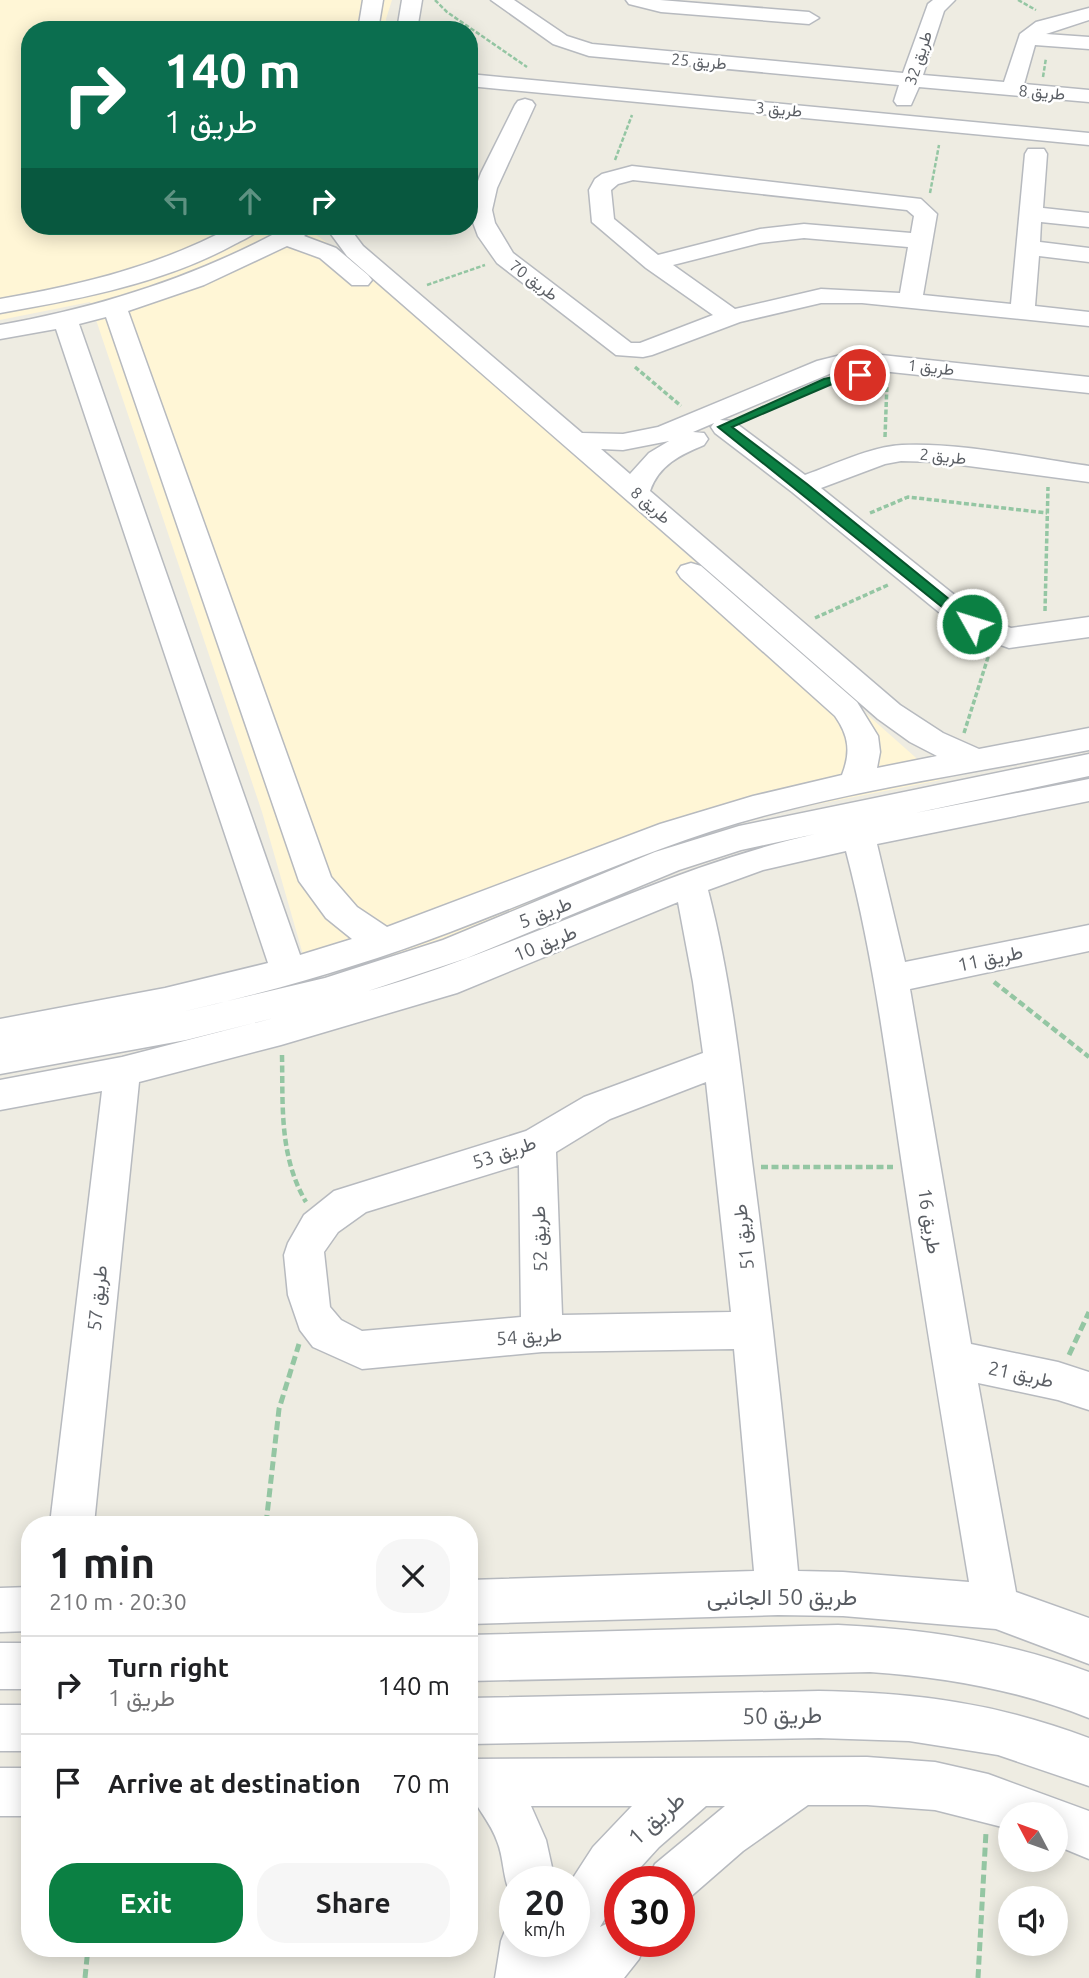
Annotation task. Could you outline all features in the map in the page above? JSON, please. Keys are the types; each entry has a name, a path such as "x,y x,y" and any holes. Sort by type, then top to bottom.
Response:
{"street":[{"path":"370,21 373,0"},
{"path":"408,21 412,0"},
{"name":"طريق 25","path":"501,0 560,40 578,48 788,69 899,73"},
{"path":"636,0 654,5 813,9 788,69"},
{"name":"طريق 32","path":"888,120 899,73 935,8 945,0"},
{"path":"1012,89 1027,38 1043,26 1072,16 1089,14"},
{"path":"1027,38 1089,43"},
{"name":"طريق 8","path":"899,73 1012,89 1089,96"},
{"name":"طريق 3","path":"478,81 1089,139"},
{"name":"طريق 3","path":"478,101 1089,159"},
{"name":"طريق 70","path":"525,105 485,193 481,210 492,240 505,258 631,351"},
{"path":"1022,313 1036,154"},
{"path":"731,317 654,263 603,222 600,190 610,178 632,173 904,202 919,208 926,214 910,301"},
{"path":"1031,214 1089,220"},
{"path":"654,263 760,236 792,232 827,231 921,241"},
{"path":"0,306 48,298 138,274 204,249 232,235"},
{"path":"0,332 116,308 197,281 289,235"},
{"name":"طريق 8","path":"300,235 338,261 846,709 859,726 865,745 864,764 855,782"},
{"name":"طريق 8","path":"343,235 355,251 889,712 920,735 970,757"},
{"path":"1028,248 1089,255"},
{"path":"631,351 643,350 731,317 821,296 910,301 1089,319"},
{"path":"116,308 316,881 339,911 354,925 383,941"},
{"path":"65,320 288,971"},
{"name":"طريق 1","path":"636,492 639,479 659,456 711,423 826,366 853,360 1089,385"},
{"name":"طريق 1","path":"577,441 622,442 645,439 711,423 828,381 860,375 888,375 1089,398"},
{"path":"711,423 802,486 972,624 995,634 1023,638 1089,627"},
{"name":"طريق 2","path":"802,486 884,456 919,453 1089,474"},
{"name":"طريق 5","path":"0,1059 186,1026 324,992 454,949 671,861 708,820 855,782 970,757 1089,739"},
{"name":"طريق 5","path":"0,1032 154,1006 288,971 432,925 671,861 778,828 1089,765"},
{"name":"طريق 10","path":"0,1095 122,1072 281,1031 445,982 671,861 759,859 858,836 1089,790"},
{"name":"طريق 16","path":"858,836 871,881 891,979 952,1359 996,1607"},
{"name":"طريق 51","path":"671,861 705,936 713,982 754,1330 778,1593"},
{"name":"طريق 11","path":"891,979 1089,938"},
{"name":"طريق 53","path":"323,1220 356,1199 537,1144 597,1108 722,1060"},
{"name":"طريق 57","path":"73,1516 122,1072"},
{"name":"طريق 52","path":"537,1144 542,1334"},
{"path":"314,1319 308,1307 304,1253 323,1220"},
{"name":"طريق 54","path":"314,1319 326,1333 343,1344 362,1350 542,1334 754,1330"},
{"name":"طريق 21","path":"952,1359 1073,1386"},
{"name":"طريق 50 الجانبى","path":"478,1602 778,1593 843,1594 996,1607 1089,1641"},
{"path":"0,1610 21,1609"},
{"path":"478,1658 838,1648 897,1650 957,1657 1017,1671 1089,1695"},
{"path":"0,1666 21,1666"},
{"name":"طريق 50","path":"478,1721 863,1713 928,1718 995,1730 1061,1750 1089,1762"},
{"path":"0,1728 21,1728"},
{"name":"طريق 1","path":"590,1893 606,1867 633,1836 698,1781"},
{"path":"689,1866 726,1833 800,1781"},
{"path":"480,1783 867,1781 935,1786 1000,1802"},
{"path":"480,1783 511,1815 527,1852 528,1866"},
{"path":"0,1792 21,1792"},
{"path":"1068,1826 1089,1835"},
{"path":"520,1978 523,1957"},
{"path":"559,1978 565,1957"},
{"path":"593,1978 609,1957"}],"path":[{"path":"478,38 482,36"},
{"path":"1041,92 1048,40"},
{"path":"610,178 632,115"},
{"path":"919,208 929,197 939,145"},
{"path":"406,293 505,258"},
{"path":"631,351 632,362 637,370 711,423"},
{"path":"884,456 888,375"},
{"path":"1044,635 1049,469"},
{"path":"847,523 908,497 1048,513"},
{"path":"792,628 910,575"},
{"path":"970,757 995,634"},
{"path":"969,963 1089,1057"},
{"path":"281,1031 289,1172 297,1190 323,1220"},
{"path":"734,1167 922,1167"},
{"path":"1073,1386 1089,1311"},
{"path":"267,1516 279,1401 286,1372 298,1344 314,1319"},
{"path":"978,1978 988,1798"},
{"path":"85,1978 87,1957"}],"shaded area":[{"path":"0,0 392,0 386,21 21,21 21,235 316,235 374,277 941,780 788,810 707,832 469,929 400,953 310,979 262,812 90,302 0,320"}],"route":[{"path":"860,375 828,381 724,427 802,486 972,624"}]}
